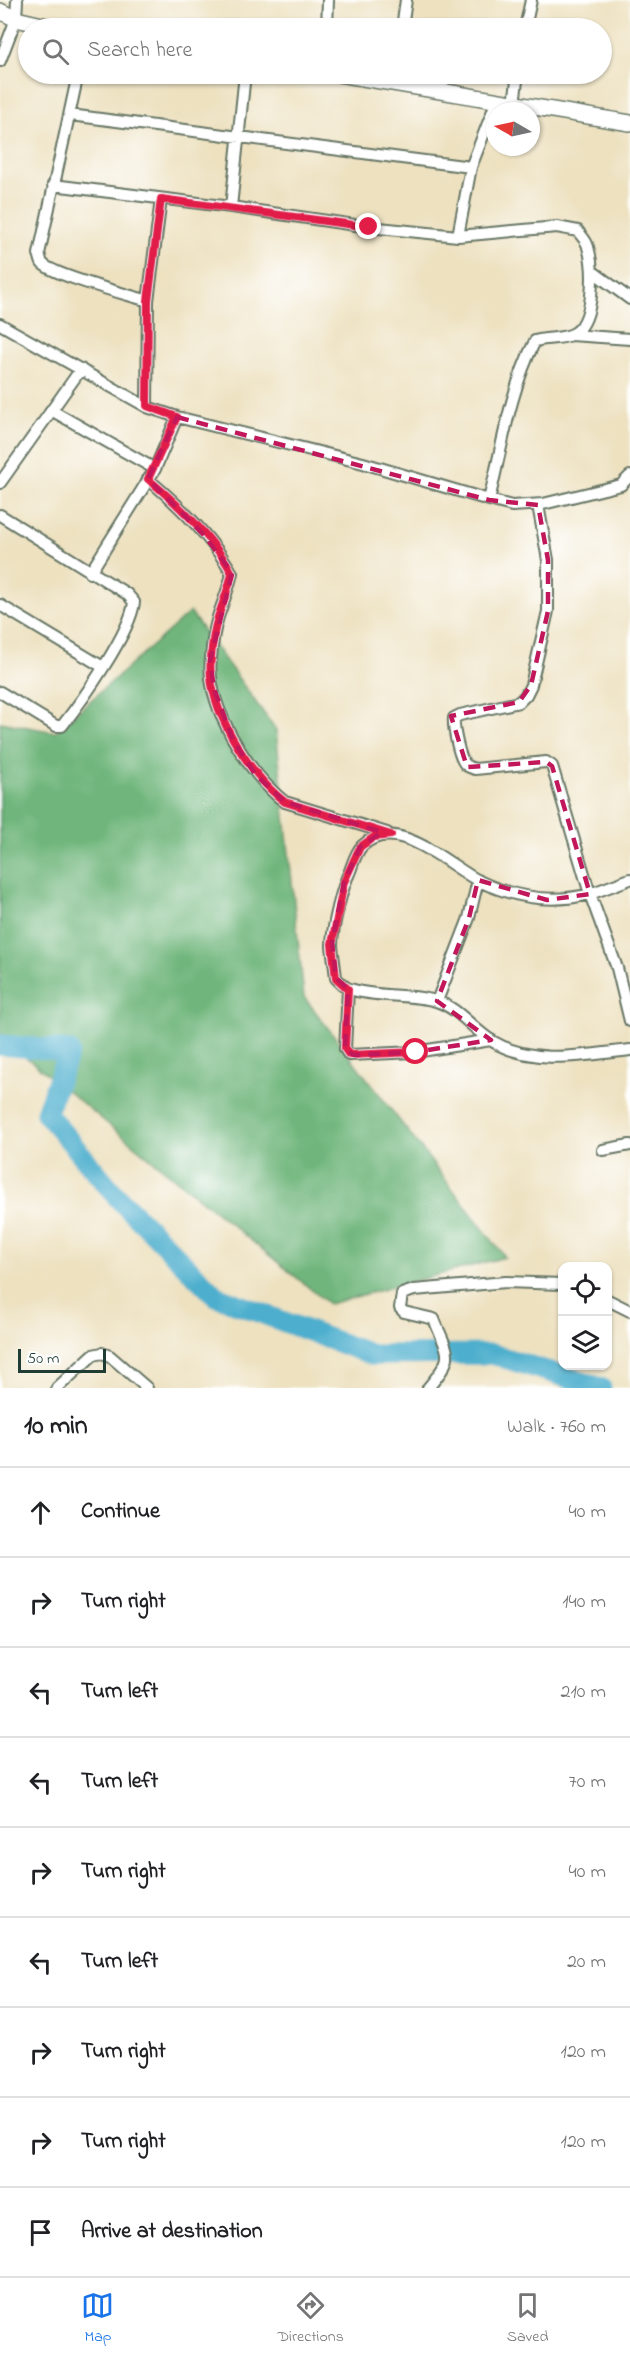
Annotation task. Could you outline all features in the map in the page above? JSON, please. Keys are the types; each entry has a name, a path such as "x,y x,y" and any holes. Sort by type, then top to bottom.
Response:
{"street":[{"path":"0,61 16,19 17,0"},
{"path":"327,18 328,0"},
{"path":"403,18 406,0"},
{"path":"527,18 531,0"},
{"path":"0,11 16,19"},
{"path":"76,84 39,254 42,263 48,268 87,283 148,301"},
{"path":"231,207 244,84"},
{"path":"425,84 508,102"},
{"path":"514,102 517,84"},
{"path":"458,236 471,167 497,100"},
{"path":"540,107 630,123"},
{"path":"69,115 240,135 471,167"},
{"path":"53,185 369,227 458,236 557,227 578,231 588,244 592,271 591,296 585,321 578,331 571,335"},
{"path":"147,406 148,301 161,199"},
{"path":"592,271 630,299"},
{"path":"0,324 147,406 177,417 363,463 512,506 538,505 626,488 630,476"},
{"path":"489,500 518,380 535,341 544,337 571,335 630,339"},
{"path":"0,483 81,369"},
{"path":"51,411 155,469"},
{"path":"90,573 155,469 177,417"},
{"path":"148,479 166,494 205,536 226,561 232,573 218,619 210,661 214,689 222,717 233,740 255,774 272,793 285,802 435,851 478,880 512,893 547,900 568,900 630,879"},
{"path":"538,505 548,560 548,611 531,685 519,702 460,715 454,718 453,725 462,760 467,767 475,769 546,762 552,766 590,894 617,968 630,1021"},
{"path":"0,515 127,594 134,602 133,614 103,667 84,698 59,727 0,692"},
{"path":"0,605 103,667"},
{"path":"391,835 374,837 360,847 344,882 332,944 336,978 348,989 437,1001 458,1012 491,1040 534,1057 564,1057 630,1050"},
{"path":"437,1001 469,918 478,880"},
{"path":"348,989 345,1049 349,1055 416,1052 491,1040"},
{"path":"603,1150 630,1145"},
{"path":"428,1388 446,1365 449,1356 434,1319 404,1312 400,1308 399,1299 402,1294 414,1290 506,1282 558,1284"},
{"path":"612,1302 630,1311"},
{"path":"57,1388 93,1355 102,1353 110,1356 147,1388"}],"highlighted area":[{"path":"177,417 489,500 538,505 548,560 548,611 531,685 519,702 451,716 467,767 546,762 552,766 590,894 547,900 478,880 469,918 437,1001 491,1040 415,1052 354,1055 345,1049 348,989 336,978 332,943 344,883 360,847 382,832 285,802 255,774 233,740 214,689 210,661 232,573 205,536 148,479"}],"green space":[{"path":"190,612 276,730 304,997 505,1257 329,1304 0,1036 0,722 55,732"}],"waterway":[{"path":"0,1045 69,1051 46,1113 118,1198 216,1296 372,1355 492,1354 601,1388"}],"route":[{"path":"369,227 161,199 148,301 147,406 177,417 155,469 148,479 166,494 205,536 226,561 232,573 218,619 210,661 214,689 222,717 233,740 255,774 272,793 285,802 391,835 374,837 360,847 344,882 332,944 336,978 348,989 345,1049 349,1055 416,1052"}]}
